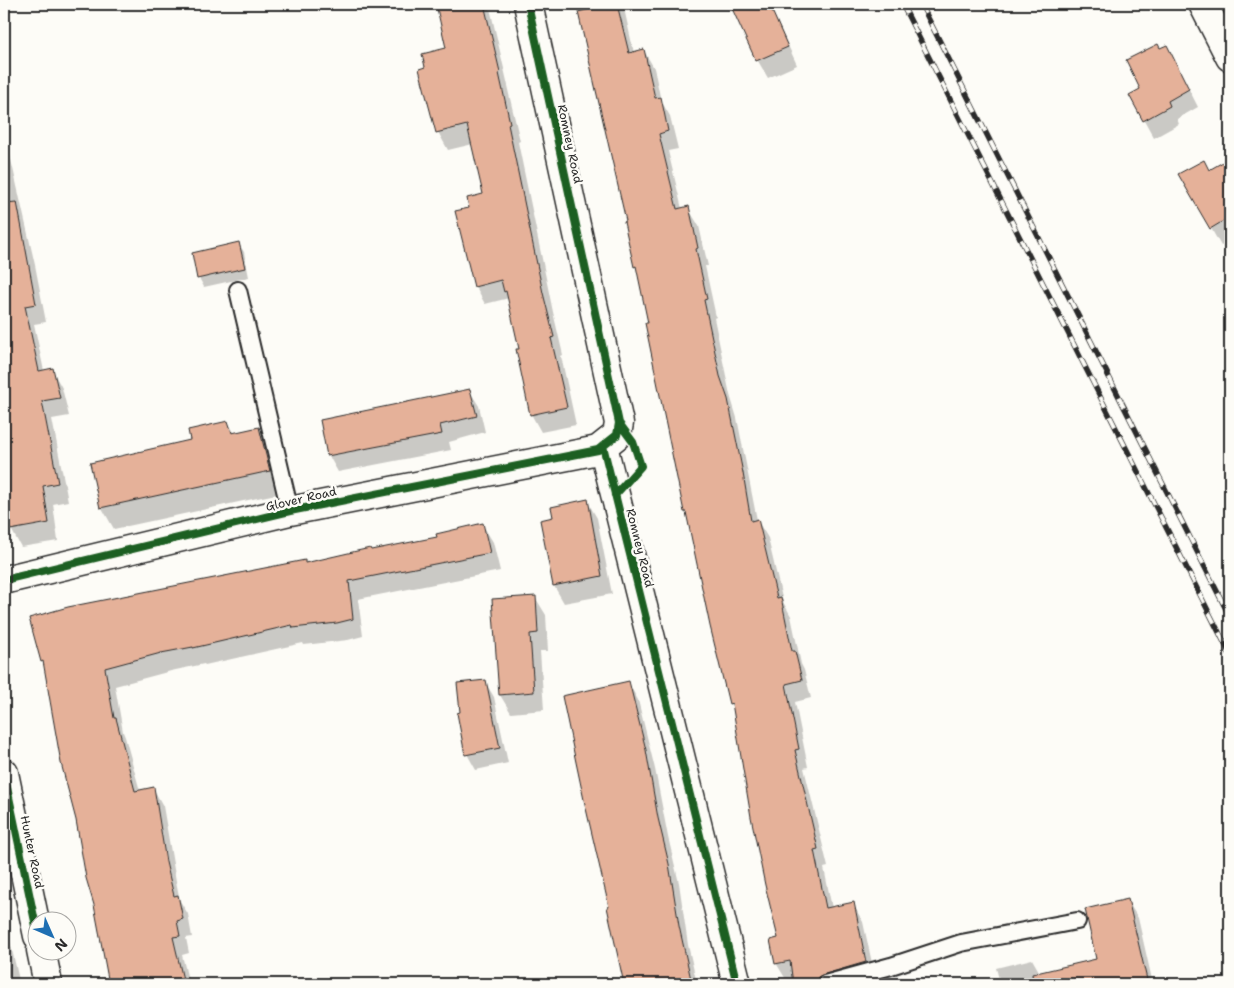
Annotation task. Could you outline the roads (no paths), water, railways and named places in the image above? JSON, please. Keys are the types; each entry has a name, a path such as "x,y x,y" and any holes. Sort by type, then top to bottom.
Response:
{"street":[{"name":"Romney Road","path":"528,4 619,423 616,434 603,446 737,984"},
{"path":"1203,4 1230,57"},
{"name":"Glover Road","path":"4,580 290,512 598,450 603,446"},
{"name":"Hunter Road","path":"4,773 33,910"},
{"path":"43,960 48,984"}],"lane":[{"path":"238,290 290,512"},
{"path":"825,984 891,966 961,943 1077,921"}],"railway":[{"path":"902,4 1230,654"},
{"path":"921,4 1230,617"}]}
